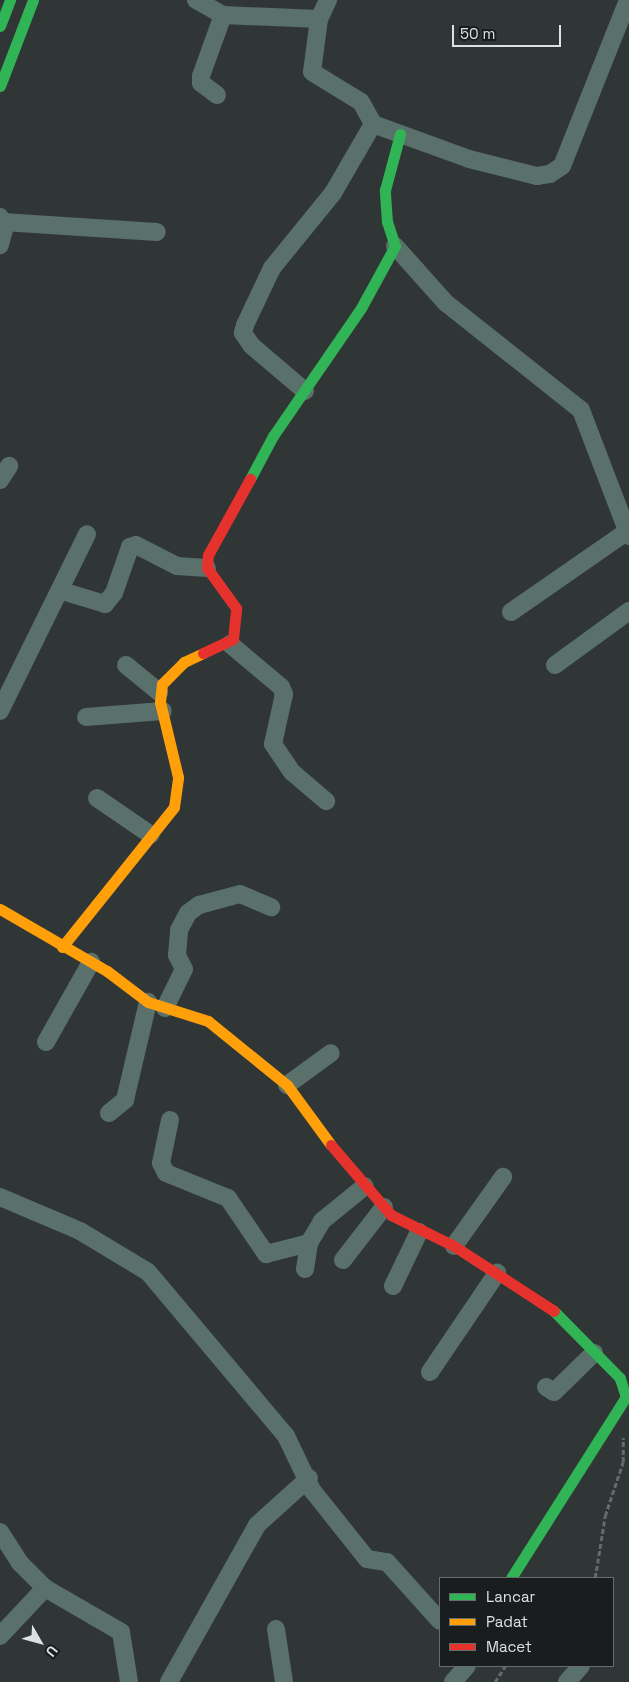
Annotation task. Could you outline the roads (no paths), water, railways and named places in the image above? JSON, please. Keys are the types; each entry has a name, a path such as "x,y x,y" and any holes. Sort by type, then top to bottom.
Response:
{"street":[{"path":"0,26 10,0"},
{"path":"0,86 33,0"},
{"path":"196,0 223,15 319,19"},
{"path":"328,0 319,19 312,72 361,102 373,124 469,159 537,176 550,174 562,166 628,0"},
{"path":"217,94 201,83 201,71 223,15"},
{"path":"304,392 252,346 243,333 245,325 272,268 333,193 373,124"},
{"path":"400,134 385,190 386,222 395,246 446,303 581,410 628,533 511,612"},
{"path":"0,245 2,220 157,232"},
{"path":"207,568 214,541 395,246"},
{"path":"0,711 62,591 87,534"},
{"path":"62,591 105,604 114,593 130,547 136,546 177,566 207,568"},
{"path":"159,692 176,667 230,644 238,625 236,608 207,568"},
{"path":"555,665 629,611"},
{"path":"230,644 281,687 284,694 273,744 292,772 326,801"},
{"path":"62,947 178,798 176,764 159,692 126,665"},
{"path":"86,717 162,711"},
{"path":"97,798 151,835"},
{"path":"164,1008 184,969 176,955 179,930 188,913 199,904 240,894 271,907"},
{"path":"0,908 62,947 91,962 148,1002 208,1021 287,1085 365,1186 384,1207 419,1232 454,1246 563,1318 594,1353 624,1373 627,1392 617,1412 512,1577"},
{"path":"46,1042 91,962"},
{"path":"108,1113 124,1100 148,1002"},
{"path":"287,1085 331,1053"},
{"path":"170,1120 163,1171 228,1198 266,1254 309,1242"},
{"path":"454,1246 503,1177"},
{"path":"305,1268 309,1242 329,1213 365,1186"},
{"path":"0,1197 80,1231 148,1272 286,1436 309,1478 312,1490 367,1559 387,1562 439,1620"},
{"path":"343,1260 384,1207"},
{"path":"393,1286 419,1232"},
{"path":"430,1372 497,1273"},
{"path":"546,1388 554,1392 594,1353"},
{"path":"169,1682 257,1525 309,1478"},
{"path":"0,1532 16,1558 44,1588 121,1632 129,1682"},
{"path":"0,1636 44,1588"},
{"path":"276,1629 284,1682"},
{"path":"453,1682 466,1667"},
{"path":"568,1682 581,1667"}]}
